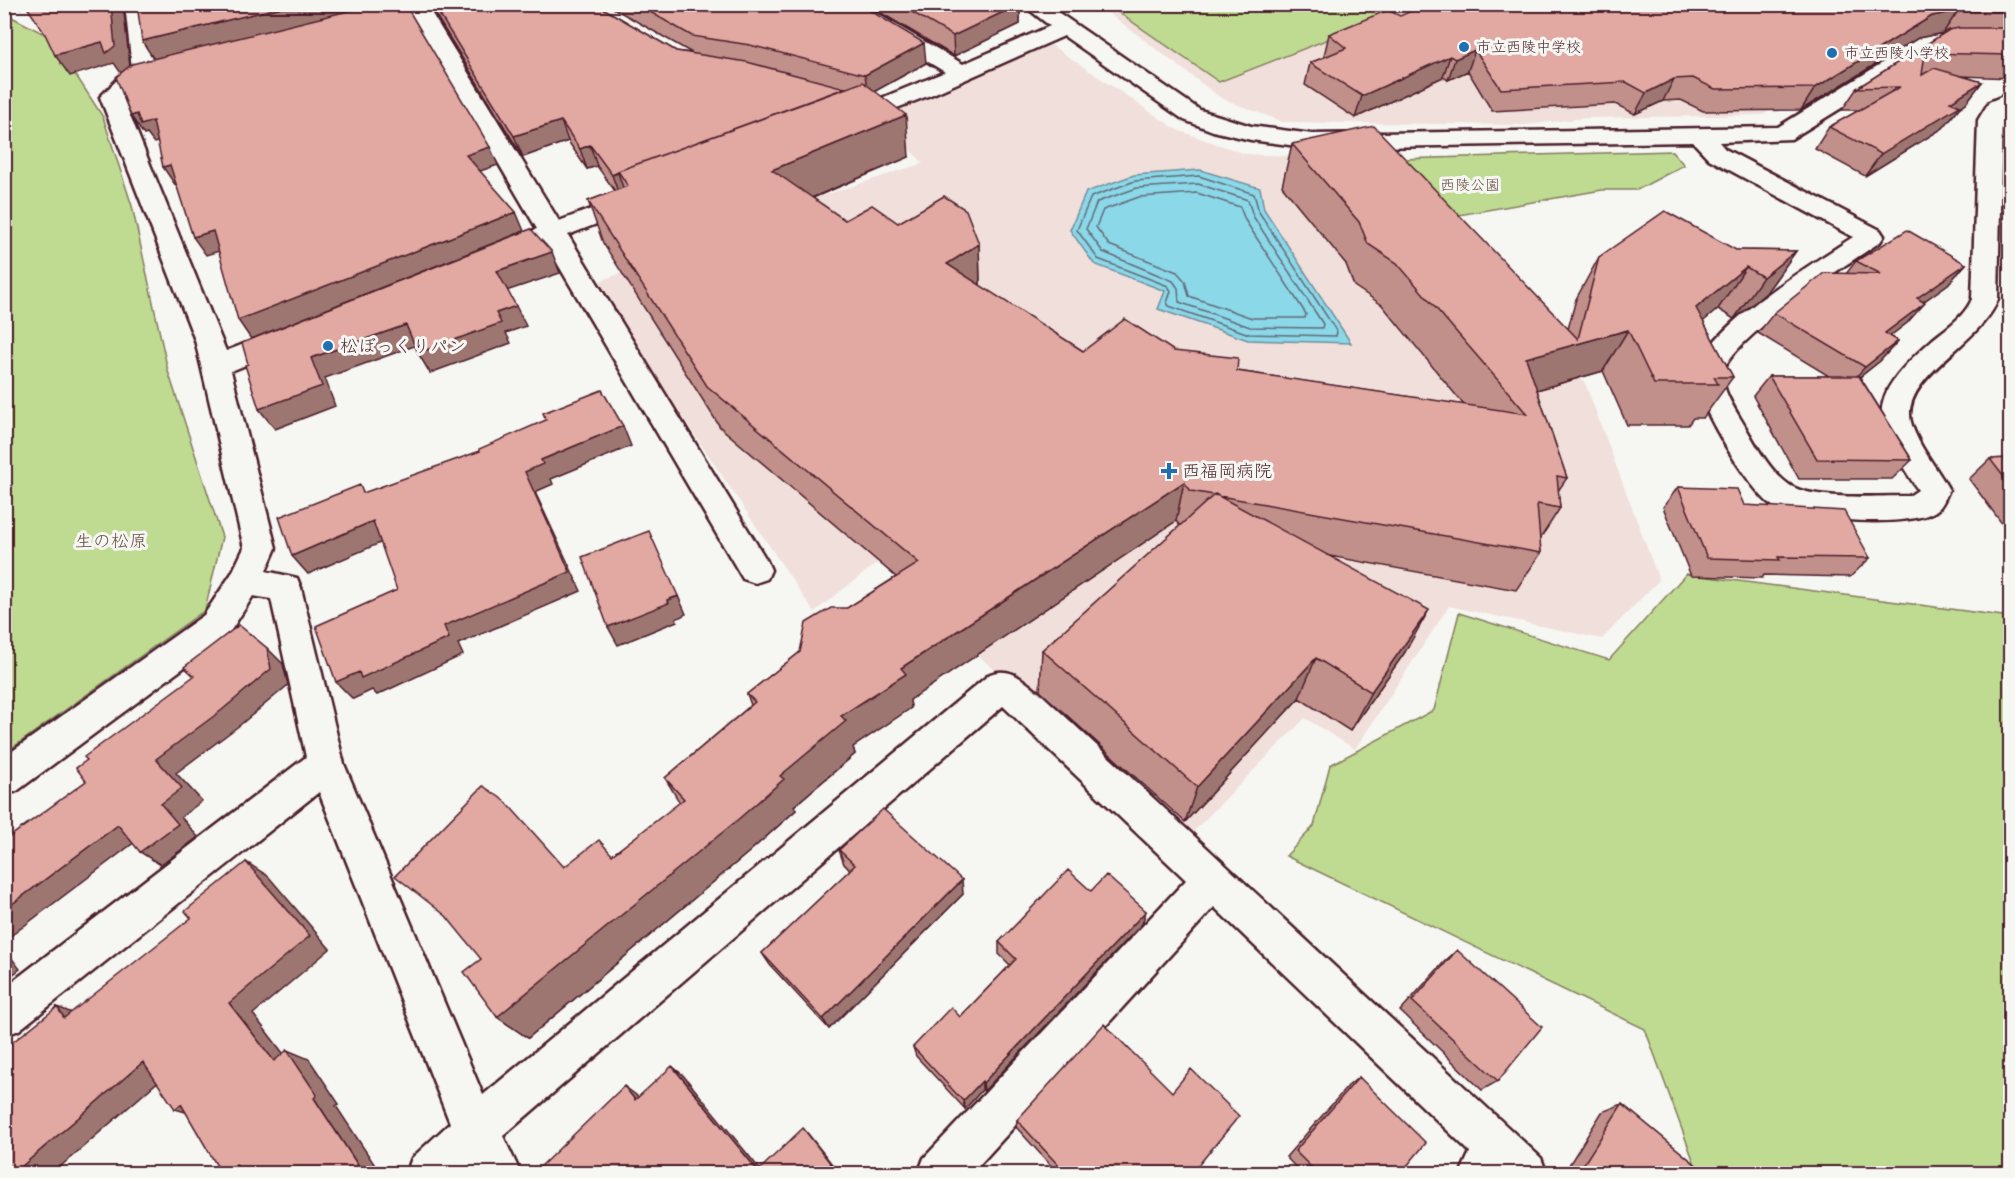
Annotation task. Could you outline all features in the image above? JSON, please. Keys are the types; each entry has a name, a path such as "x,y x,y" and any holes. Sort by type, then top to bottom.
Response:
{"street":[{"path":"135,4 143,73"},
{"path":"814,4 833,18 857,10 961,72"},
{"path":"1032,4 1192,115 1215,125 1284,139 1312,141 1782,134 1917,51"},
{"path":"337,26 420,5 552,232 755,570"},
{"path":"825,129 1064,28"},
{"path":"4,779 216,625 245,581 260,548 209,340 111,97 135,75 177,65"},
{"path":"851,99 879,108"},
{"path":"1700,136 1717,153 1871,236 1791,293 1726,344 1710,370 1712,394 1738,440 1776,493 1804,505 1910,508 1926,502 1934,490 1900,431 1894,410 1900,391 1978,314 1985,299 1990,120 1997,107 2010,100"},
{"path":"474,263 661,190"},
{"path":"215,366 308,329"},
{"path":"245,581 285,588 326,764 475,1130 499,1173"},
{"path":"428,1173 475,1130 1002,685 1028,705 1213,879 1502,1165"},
{"path":"4,1014 326,764"},
{"path":"940,1173 1213,879"}],"shaded area":[{"name":"市立西陵中学校","path":"1098,5 1682,5 1832,76 1763,115 1584,118 1525,125 1283,122 1221,98"},
{"name":"西福岡病院","path":"1051,45 1177,130 1245,154 1370,160 1585,383 1659,580 1602,639 1449,606 1355,749 1305,718 1186,839 979,656 989,645 882,559 814,612 593,284 795,205 923,163 875,114"}],"green space":[{"path":"1108,5 1396,5 1395,13 1219,82"},
{"name":"生の松原","path":"4,13 52,38 103,117 132,206 168,371 222,537 205,610 5,753"},
{"name":"西陵公園","path":"1672,151 1684,165 1637,190 1602,190 1459,215 1401,159"},
{"path":"1686,574 2010,617 2010,1173 1698,1173 1645,1029 1286,856 1314,826 1330,765 1434,710 1459,613 1609,660"}],"water":[{"path":"1200,170 1260,188 1264,209 1351,343 1248,340 1158,309 1165,291 1094,264 1070,230 1086,192 1134,175"}],"building":[{"path":"25,4 111,4 115,46 106,53 102,42 55,55 45,34"},
{"path":"137,4 294,4 142,41"},
{"path":"377,4 405,4 490,147 466,155 516,212 238,320 213,231 193,237 170,165 163,167 153,121 141,125 137,114 131,116 116,77 132,64"},
{"path":"433,4 596,4 676,51 747,62 845,88 612,175 590,145 580,149 561,121 514,136"},
{"path":"636,4 859,4 924,43 865,75 750,45 692,36"},
{"path":"898,4 1020,4 953,36"},
{"path":"1427,4 2010,4 2010,12 1958,11 1932,16 1815,88 1715,89 1693,78 1674,79 1646,93 1626,82 1501,89 1475,50 1455,59 1450,56 1362,96 1310,63 1346,48 1329,34 1388,10 1400,16"},
{"path":"2010,28 2010,55 1925,53 1922,75 1934,68 1982,82 1950,102 1960,106 1881,154 1829,127 1900,87 1857,88 1949,30"},
{"path":"863,82 906,115 772,170 845,220 872,205 898,223 944,196 966,210 979,244 947,264 1083,351 1125,319 1174,351 1238,358 1237,371 1527,414 1397,263 1368,244 1359,222 1292,144 1374,126 1578,339 1599,257 1665,211 1736,250 1796,251 1763,277 1746,267 1696,308 1733,377 1714,377 1718,384 1654,384 1628,330 1526,358 1567,478 1557,476 1560,508 1537,504 1541,553 1191,491 1184,482 901,668 906,674 841,716 846,721 780,776 784,779 734,823 497,1017 464,972 481,959 446,916 395,876 483,786 505,801 564,867 599,840 612,855 684,799 665,778 755,702 747,694 800,652 806,623 831,608 847,608 919,563 707,386 588,201 628,186 618,171"},
{"path":"531,229 552,252 497,271 516,306 496,313 501,323 418,353 406,325 311,358 322,386 259,409 245,365 248,364 242,343"},
{"path":"1907,230 1966,264 1917,298 1925,303 1885,333 1898,341 1865,367 1774,313 1824,273 1881,274 1856,261"},
{"path":"1769,376 1859,376 1912,460 1817,459"},
{"path":"602,390 623,426 541,460 543,464 525,472 570,572 444,626 449,638 361,678 359,672 336,682 316,626 397,590 373,521 292,556 279,517 360,485 363,493 480,451 479,449 546,420 543,413"},
{"path":"2010,458 2010,485 1990,459"},
{"path":"1678,487 1737,489 1744,505 1844,511 1870,558 1778,557 1780,560 1707,558"},
{"path":"1215,494 1429,610 1371,692 1316,658 1197,787 1042,650"},
{"path":"649,531 678,596 667,600 669,603 608,627 582,557"},
{"path":"239,625 267,648 271,669 222,710 156,759 182,788 161,804 178,824 140,852 118,825 4,910 4,841 86,781 76,768 87,760 84,757 194,676 184,667"},
{"path":"883,809 962,880 823,1019 762,953 855,865 839,850"},
{"path":"246,862 310,936 229,1003 274,1061 287,1050 317,1095 314,1098 363,1173 242,1173 236,1164 225,1173 221,1173 181,1104 175,1109 143,1062 14,1173 4,1173 4,1049 57,1007 64,1018 191,918 185,911"},
{"path":"1068,870 1091,891 1106,875 1146,911 983,1083 982,1081 963,1101 913,1047 951,1007 960,1017 1016,959 999,942"},
{"path":"1457,950 1542,1027 1498,1081 1412,1001"},
{"path":"1104,1024 1172,1092 1191,1069 1239,1116 1192,1173 1052,1173 1059,1166 1017,1120"},
{"path":"672,1066 758,1171 803,1128 838,1173 541,1173 538,1169 624,1086 635,1100"},
{"path":"1359,1077 1426,1143 1401,1173 1317,1173 1295,1151"},
{"path":"1622,1104 1706,1173 1578,1173"}],"place":[{"name":"市立西陵中学校","path":"1464,47"},
{"name":"市立西陵小学校","path":"1832,53"},
{"name":"松ぼっくりパン","path":"328,346"},
{"name":"西福岡病院","path":"1169,471"}]}
